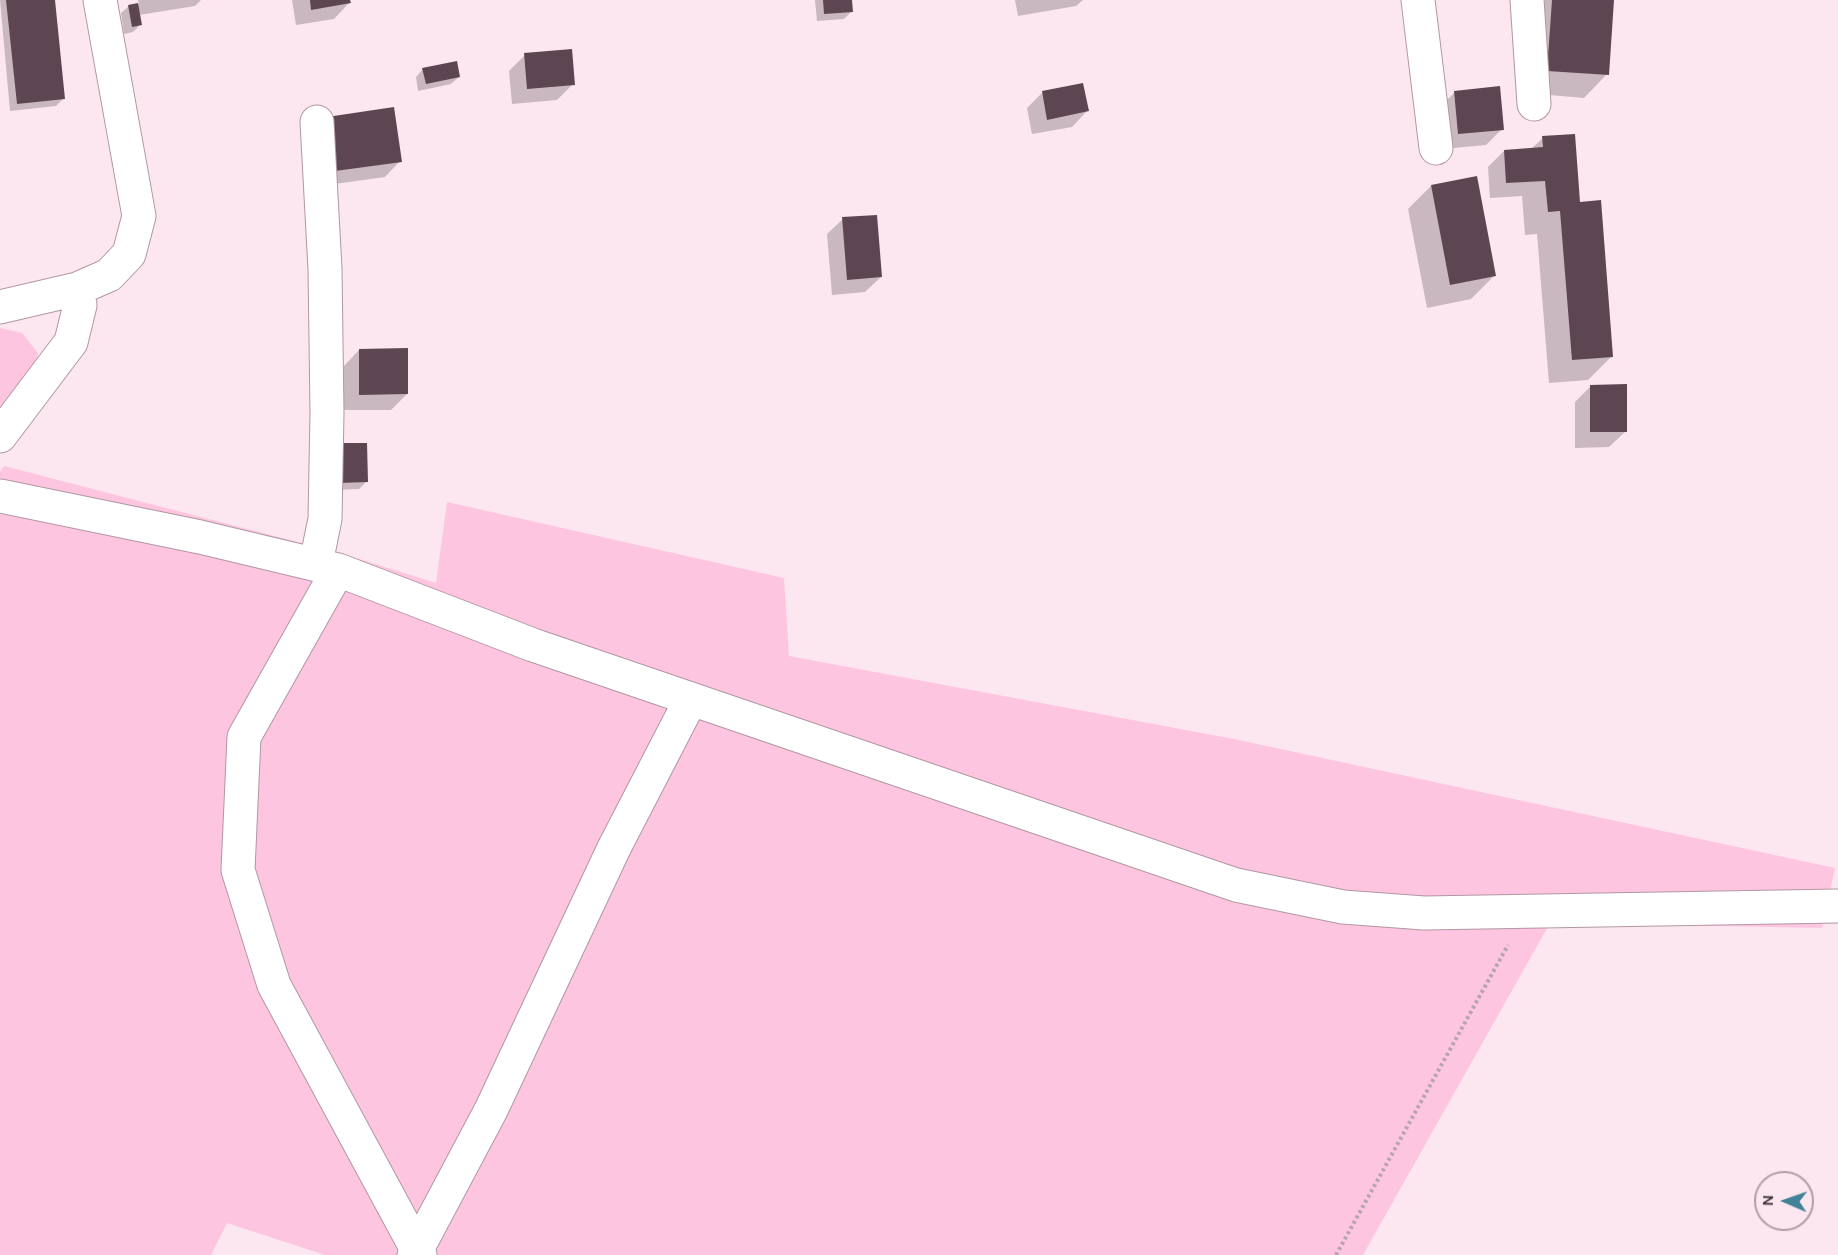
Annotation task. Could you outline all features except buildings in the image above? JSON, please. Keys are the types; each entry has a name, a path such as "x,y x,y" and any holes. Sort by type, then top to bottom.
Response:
{"street":[{"path":"0,307 77,289 110,275 129,254 139,216 100,0"},
{"path":"1418,0 1436,148"},
{"path":"1527,0 1534,104"},
{"path":"317,122 326,269 325,519 327,566 244,737 238,870 274,986 417,1253"},
{"path":"0,436 70,342 80,305 77,289"},
{"path":"0,496 327,566 533,645 1236,885 1343,907 1424,913 1838,906"},
{"path":"417,1253 491,1110 614,848 691,699"}],"path":[{"path":"1336,1255 1527,911"}],"shaded area":[{"path":"0,328 22,333 38,353 35,369 0,423"},
{"path":"4,466 340,553 436,583 447,502 784,578 789,656 1234,739 1835,868 1822,928 1550,923 1363,1255 325,1255 227,1223 211,1255 0,1255 0,472"}]}
